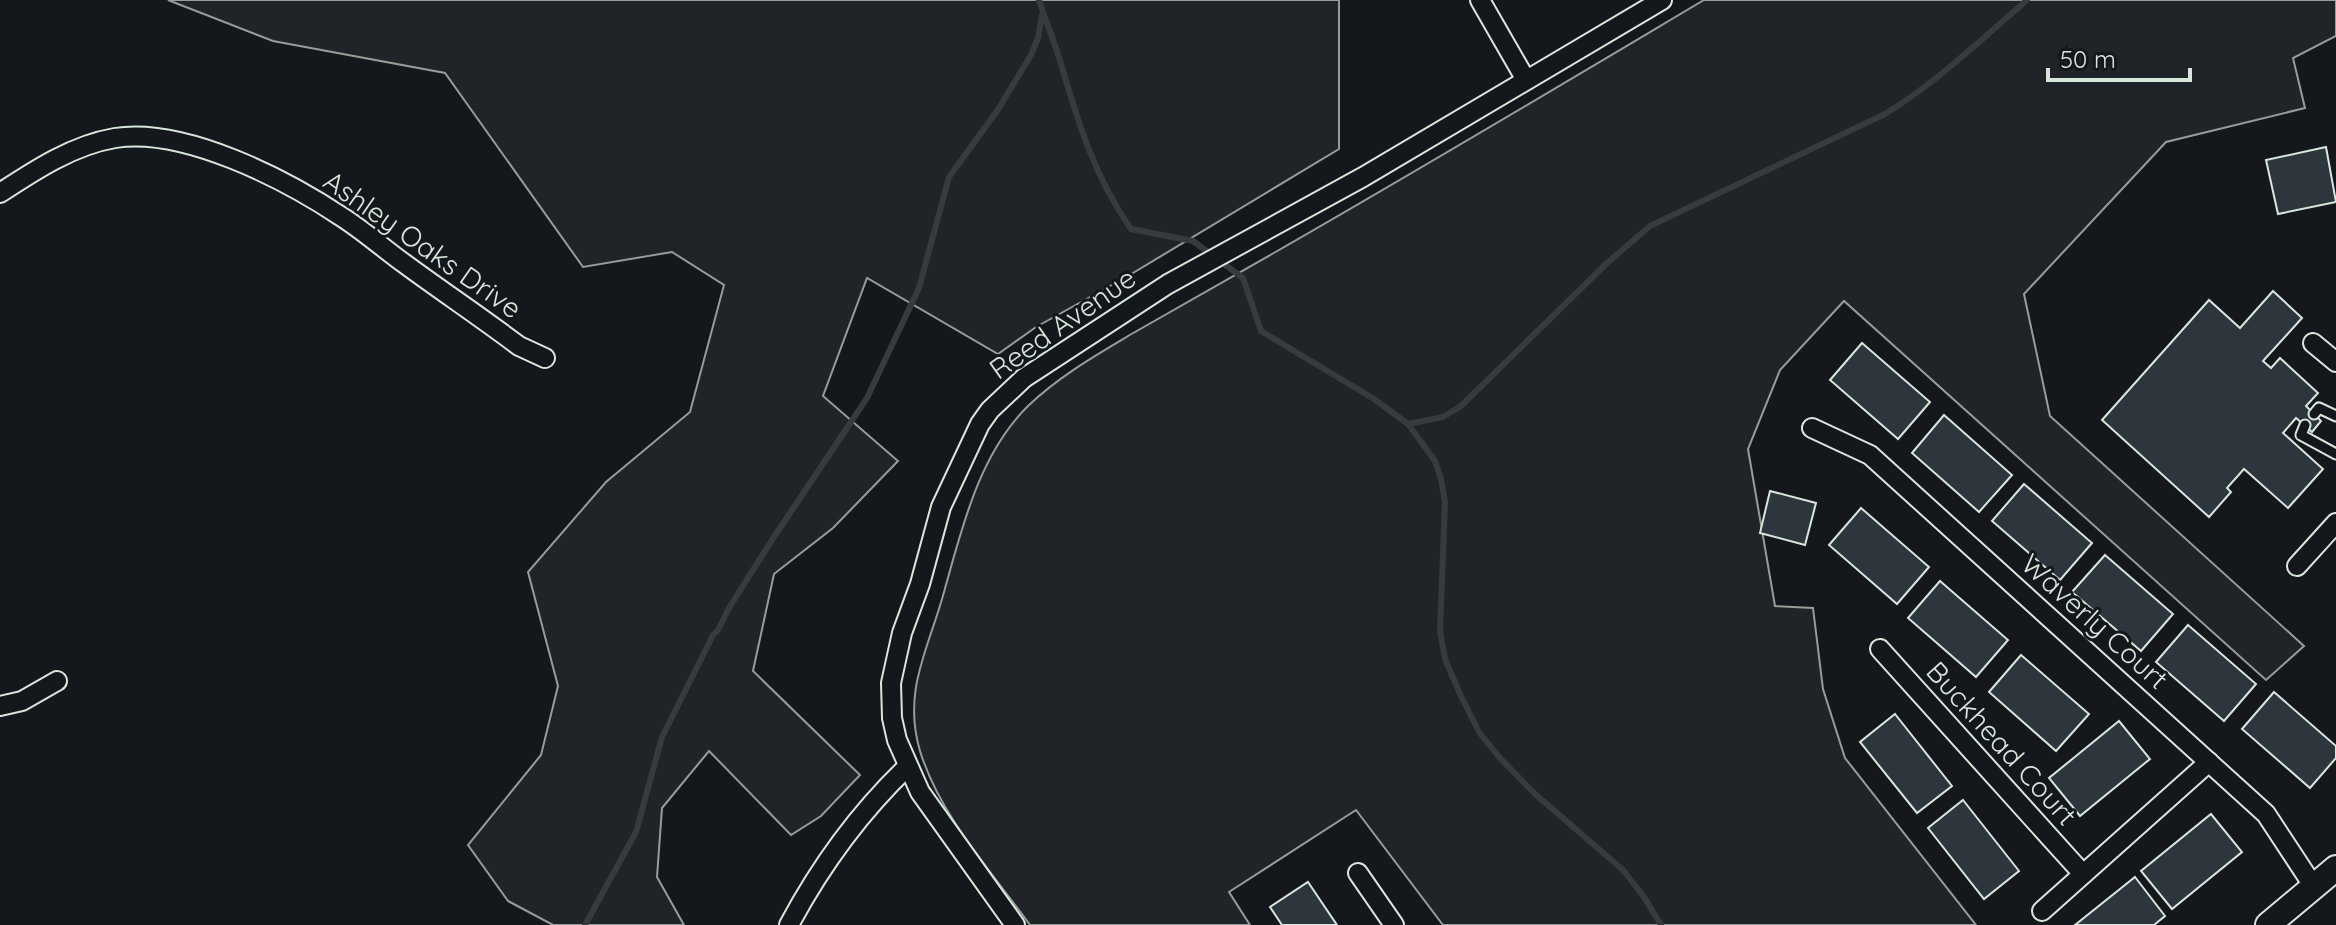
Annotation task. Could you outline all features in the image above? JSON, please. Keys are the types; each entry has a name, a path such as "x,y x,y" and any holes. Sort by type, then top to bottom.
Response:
{"street":[{"path":"1480,0 1526,80"},
{"name":"Reed Avenue","path":"1015,925 935,817 907,767 892,718 894,660 920,584 941,507 980,424 1006,393 1035,370 1168,284 1271,228 1662,0"},
{"name":"Ashley Oaks Drive","path":"0,193 38,168 113,138 182,142 204,148 298,190 342,217 519,346 545,358"},
{"path":"2313,343 2336,362"},
{"name":"Waverly Court","path":"1812,428 1870,455 2266,814 2314,887"},
{"path":"2297,566 2336,523"},
{"name":"Buckhead Court","path":"1880,649 2083,874"},
{"path":"0,706 22,701 57,681"},
{"path":"2042,911 2209,762"},
{"path":"789,925 845,834 907,767"},
{"path":"2268,925 2336,868"},
{"path":"1358,873 1394,925"}],"lane":[{"path":"2314,414 2319,408 2336,416"},
{"path":"2305,425 2301,435 2336,454"}],"shaded area":[{"path":"168,0 1339,0 1339,149 1128,276 1036,327 998,354 867,278 823,396 898,461 833,528 774,574 753,671 860,775 821,816 791,835 709,751 662,808 657,877 684,925 553,925 508,901 468,845 541,755 558,686 528,572 606,482 690,412 724,285 672,252 583,267 445,73 273,41"},
{"path":"1704,0 2336,0 2336,36 2293,58 2305,108 2166,142 2024,294 2050,416 2304,646 2266,680 1844,301 1780,370 1748,449 1775,606 1813,608 1823,689 1845,758 1976,925 1443,925 1356,810 1229,892 1250,925 1030,925 968,842 940,798 920,751 914,708 920,670 974,493 1011,425 1040,395 1093,357"}],"building":[{"path":"2326,147 2336,202 2278,214 2266,160"},
{"path":"2273,291 2302,318 2263,361 2271,368 2280,358 2318,393 2306,406 2321,421 2312,432 2296,418 2283,433 2323,469 2288,508 2244,469 2227,488 2231,492 2209,517 2102,420 2209,300 2240,328"},
{"path":"1862,343 1930,402 1898,439 1830,380"},
{"path":"1944,415 2012,475 1979,512 1912,453"},
{"path":"2024,484 2092,543 2060,580 1992,521"},
{"path":"1770,491 1816,503 1805,545 1760,533"},
{"path":"1861,508 1929,567 1897,604 1829,545"},
{"path":"2105,555 2173,614 2141,651 2072,592"},
{"path":"1940,581 2008,640 1976,677 1908,618"},
{"path":"2188,625 2256,684 2224,721 2156,662"},
{"path":"2021,655 2089,714 2056,751 1989,692"},
{"path":"2274,692 2336,746 2336,758 2310,788 2242,729"},
{"path":"1895,714 1952,786 1917,813 1860,742"},
{"path":"2119,721 2150,759 2080,816 2049,778"},
{"path":"1963,800 2019,871 1984,899 1928,828"},
{"path":"2211,814 2242,852 2172,909 2141,871"},
{"path":"2135,877 2165,916 2154,925 2075,925"},
{"path":"1308,882 1337,925 1282,925 1270,907"}],"waterway":[{"path":"1039,0 1089,150 1107,189 1131,229 1193,241 1243,278 1261,331 1374,399 1408,424 1435,461 1445,502 1440,631 1445,659 1461,696 1479,732 1499,757 1535,794 1623,870 1661,925"},
{"path":"1408,424 1443,417 1461,406 1607,263 1650,226 1885,114 1941,74 2027,0"},
{"path":"585,925 636,832 662,737 713,635 867,398 919,288 949,177 997,111 1031,55 1042,15"}]}
